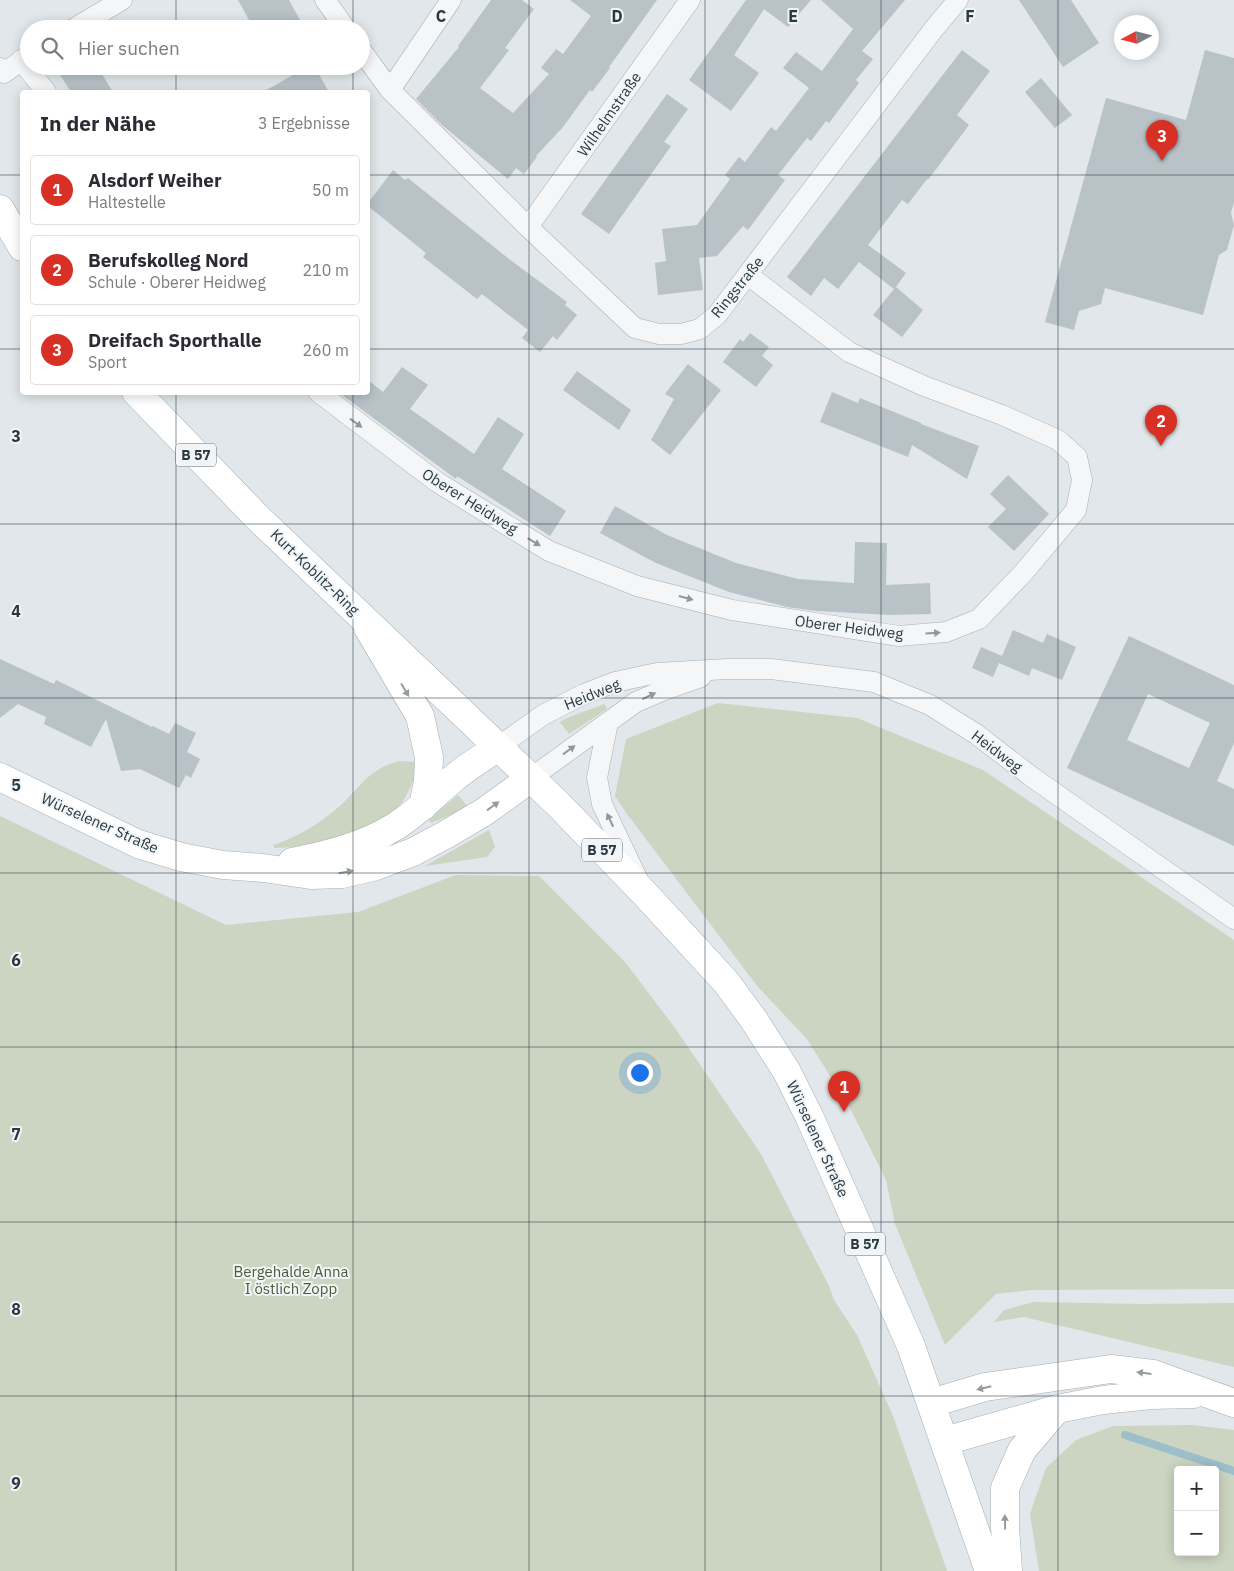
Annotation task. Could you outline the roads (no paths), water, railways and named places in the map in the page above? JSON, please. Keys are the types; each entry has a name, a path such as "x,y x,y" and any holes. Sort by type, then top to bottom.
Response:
{"main road":[{"path":"0,209 20,244"},
{"path":"0,233 20,256"},
{"name":"Kurt-Koblitz-Ring","path":"139,395 257,517 498,747"},
{"path":"362,618 420,716 429,757 428,781 423,806"},
{"name":"Würselener Straße","path":"263,868 325,856 365,842 396,826 423,806 456,777 498,747 531,778 646,895 726,982 754,1020 787,1072 814,1128 910,1346 945,1441 989,1571"},
{"name":"Würselener Straße","path":"0,777 138,844 182,857 223,865 311,874 342,874 376,866 413,852 484,812 531,778"},
{"path":"932,1404 945,1398 985,1387 1111,1369 1153,1374 1234,1403"},
{"path":"945,1441 1057,1409 1103,1400 1207,1394"},
{"path":"1008,1571 1005,1488 1022,1450 1057,1409"}],"street":[{"path":"88,20 122,0"},
{"path":"325,0 339,20"},
{"path":"390,90 452,0"},
{"name":"Wilhelmstraße","path":"528,227 690,0"},
{"name":"Ringstraße","path":"370,62 390,90 528,227 635,328 660,334 681,334 700,329 717,315 933,30 958,0"},
{"path":"2,71 20,60"},
{"path":"36,75 45,90"},
{"name":"Oberer Heidweg","path":"322,395 437,482 549,551 638,586 732,610 899,636 946,632 979,619 1024,572 1076,510 1082,480 1077,457 1058,440 1002,415 924,386 849,352 748,275"},
{"name":"Heidweg","path":"531,778 636,702 664,690 727,669"},
{"name":"Heidweg","path":"498,747 543,715 584,694 615,682 657,673 727,669 771,669 874,682 930,705 976,734 1040,782 1234,919"},
{"path":"608,722 598,778 602,804 646,895"}],"waterway":[{"path":"1125,1435 1234,1471"}],"place":[{"name":"Dreifach Sporthalle","path":"1162,161"},
{"name":"Berufskolleg Nord","path":"1161,446"},
{"name":"Alsdorf Weiher","path":"844,1112"}],"park label":[{"name":"Bergehalde Anna I östlich Zopp","path":"291,1280"}]}
